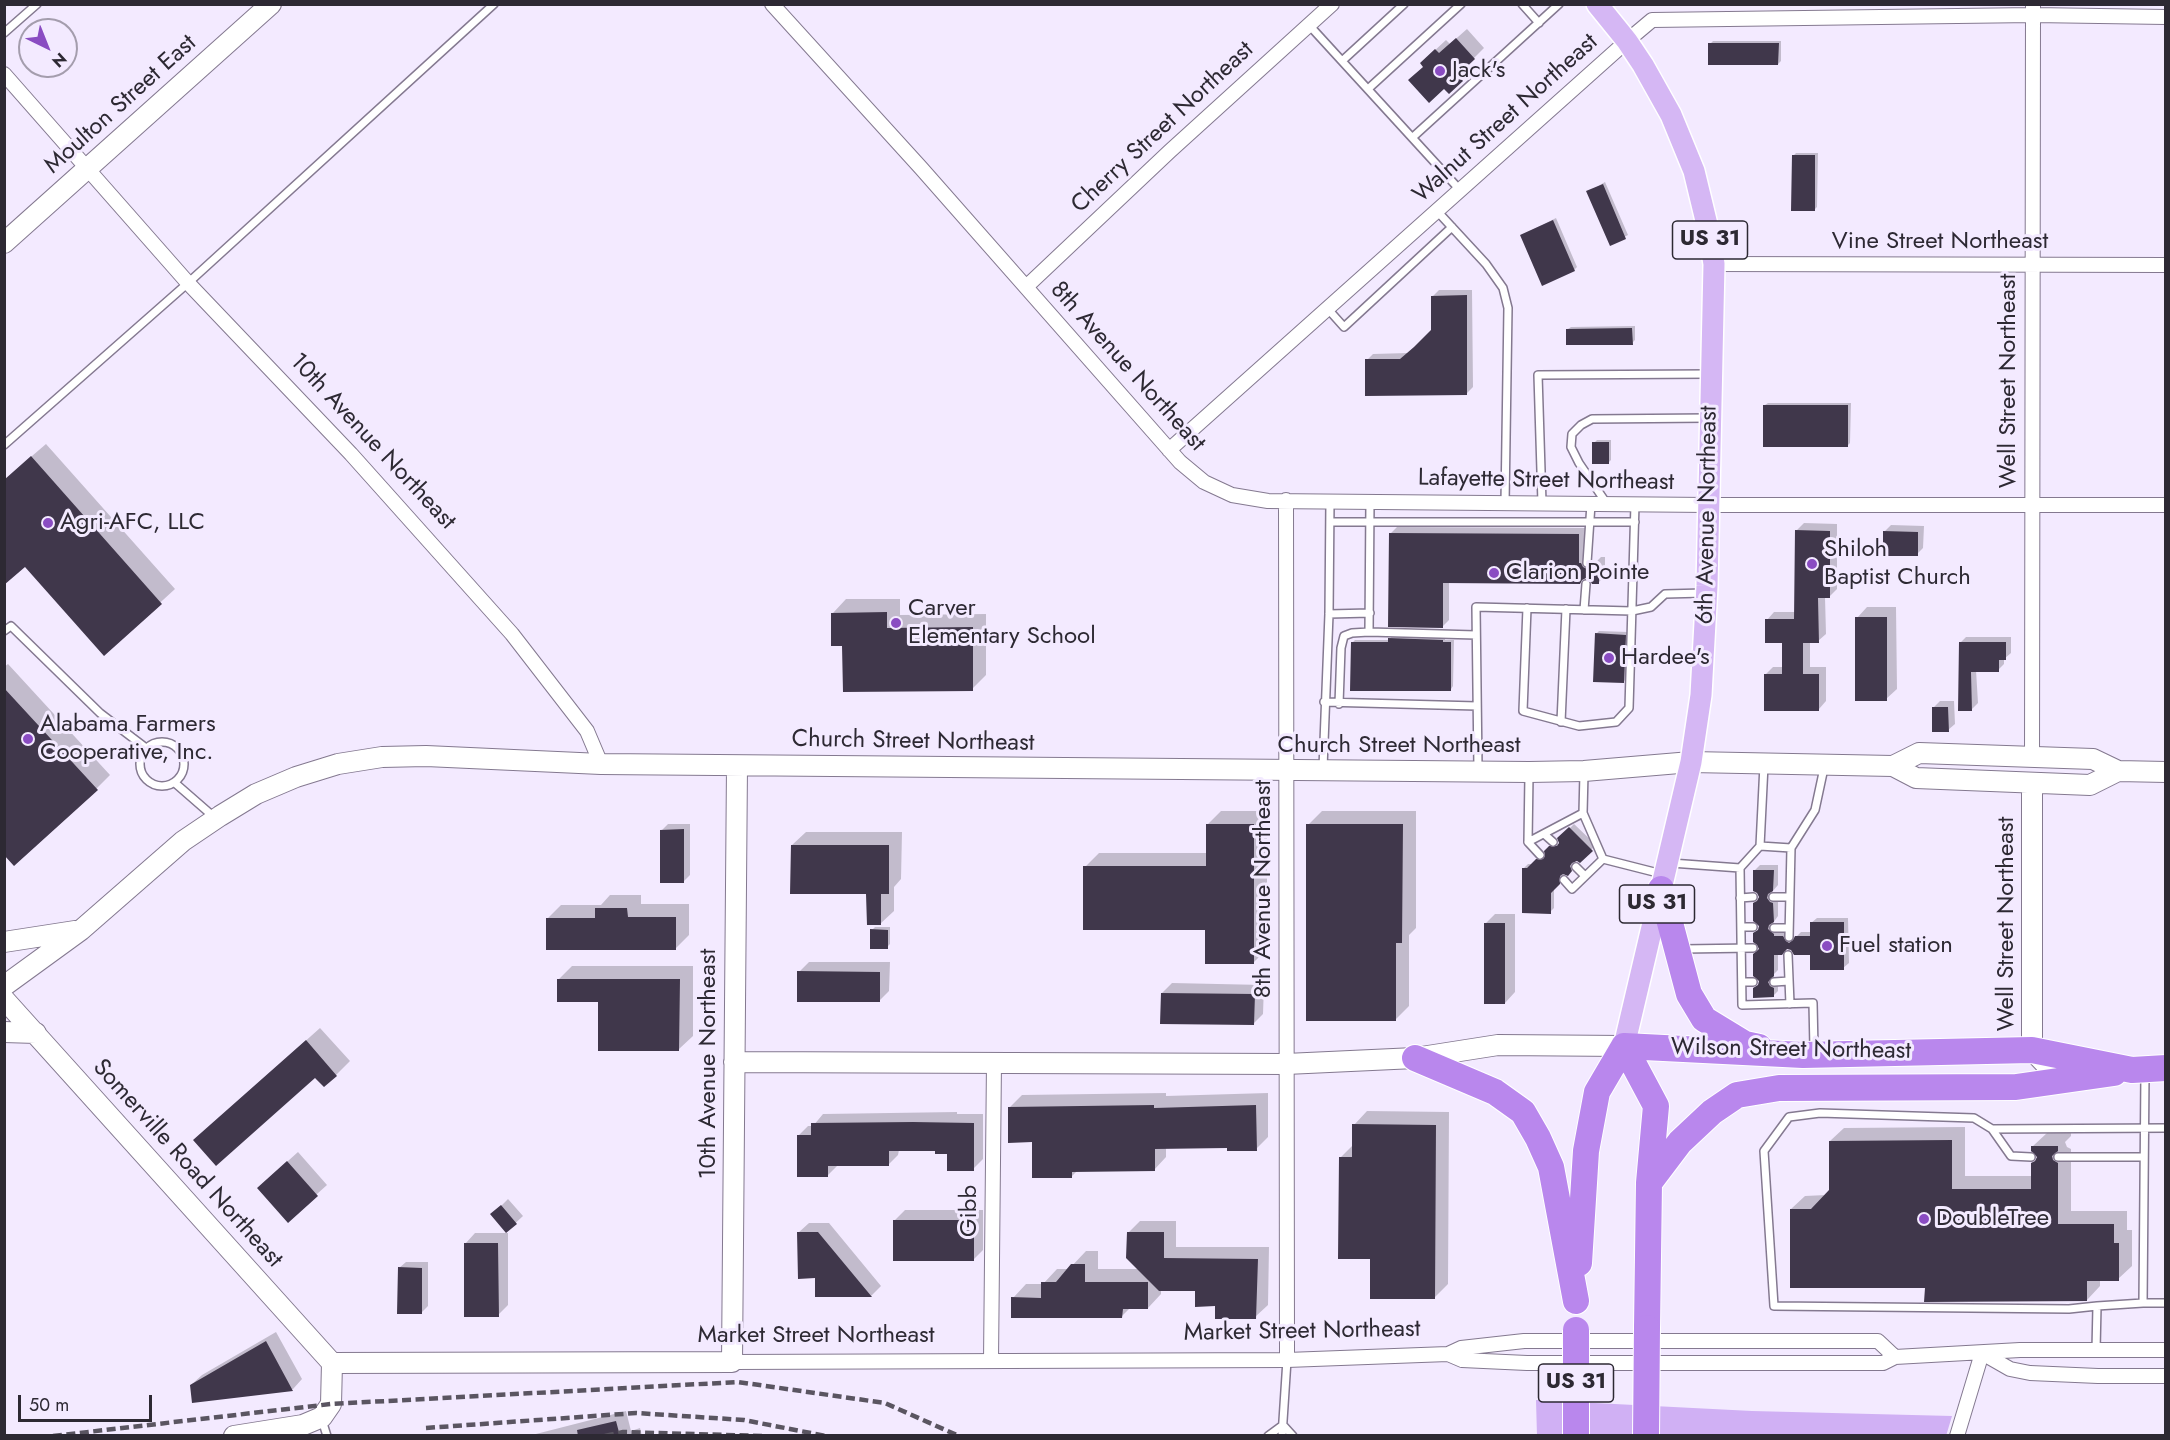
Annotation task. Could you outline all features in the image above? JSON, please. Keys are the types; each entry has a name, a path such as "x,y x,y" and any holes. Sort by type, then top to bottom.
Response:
{"highway":[{"path":"1665,876 1677,949 1689,994 1704,1019 1745,1044 1809,1055"},
{"name":"Wilson Street Northeast","path":"1624,1046 1809,1055 2032,1050 2148,1069"},
{"name":"US 31","path":"1624,1046 1656,1106 1649,1183 1646,1436"},
{"name":"6th Avenue Northeast","path":"1576,1436 1576,1301 1586,1151 1597,1092 1624,1046"},
{"path":"1415,1058 1495,1092 1523,1112 1538,1137 1551,1167 1576,1301"},
{"path":"1649,1183 1680,1142 1712,1112 1737,1095 1779,1088 2016,1087 2148,1069"}],"main road":[{"name":"6th Avenue Northeast","path":"1597,4 1627,41 1658,89 1683,142 1702,202 1714,264 1707,593 1701,695 1691,762 1624,1046"}],"street":[{"name":"Moulton Street East","path":"4,243 271,4"},
{"name":"8th Avenue Northeast","path":"772,4 1191,473 1218,489 1250,499 1287,500 1287,1360"},
{"name":"Cherry Street Northeast","path":"1026,287 1170,151 1332,4"},
{"name":"Walnut Street Northeast","path":"1169,450 1653,20 2033,10 2166,17"},
{"name":"Well Street Northeast","path":"2032,758 2033,10"},
{"name":"10th Avenue Northeast","path":"4,74 188,283 351,454 513,634 587,731 601,764"},
{"name":"Vine Street Northeast","path":"1714,264 2166,265"},
{"name":"Lafayette Street Northeast","path":"1287,500 1708,505 2166,505"},
{"name":"Church Street Northeast","path":"4,986 81,930 183,841 256,794 296,777 338,764 382,757 426,756 601,764 737,766 1529,772 1584,771 1691,762 1893,766 1919,753 2093,759 2118,771 2166,772"},
{"name":"10th Avenue Northeast","path":"732,1362 737,766"},
{"name":"Church Street Northeast","path":"1893,766 1916,778 2090,785 2118,771"},
{"name":"Well Street Northeast","path":"2032,783 2032,1050 2049,1068 2072,1079"},
{"path":"4,942 81,930"},
{"name":"Somerville Road Northeast","path":"4,999 332,1364"},
{"path":"4,1032 36,1033"},
{"name":"Wilson Street Northeast","path":"734,1062 1286,1064 1415,1058 1498,1045 1624,1046"},
{"name":"Gibb","path":"991,1360 994,1062"},
{"name":"Market Street Northeast","path":"332,1364 1287,1360 1448,1354 1461,1348 1524,1341 1878,1341 1894,1356"},
{"name":"Market Street Northeast","path":"1448,1354 1462,1360 1527,1363 1883,1363 1894,1356 2020,1350 2166,1350"},
{"path":"1957,1436 1982,1353 2010,1369 2030,1373 2166,1376"},
{"path":"234,1436 303,1425 324,1426 331,1404 332,1364"}],"lane":[{"path":"4,33 37,4"},
{"path":"4,445 188,283 494,4"},
{"path":"1342,61 1404,4"},
{"path":"1368,89 1461,4"},
{"path":"1522,4 1539,23"},
{"path":"1413,137 1558,4"},
{"path":"1309,26 1460,190"},
{"path":"1437,211 1486,264 1503,288 1508,308 1505,503"},
{"path":"1328,308 1344,327 1452,227"},
{"path":"1542,503 1538,375 1712,374"},
{"path":"1607,504 1571,447 1572,434 1581,425 1592,419 1710,418"},
{"path":"1323,771 1329,614 1330,501"},
{"path":"1369,632 1370,501"},
{"path":"1587,563 1591,504"},
{"path":"1527,608 1523,711 1561,722 1591,726 1616,722 1629,708 1635,504"},
{"path":"1330,522 1635,522"},
{"path":"1584,610 1586,584"},
{"path":"1478,771 1476,607 1632,610 1651,607 1665,594 1707,593"},
{"path":"1561,722 1566,609"},
{"path":"1329,614 1370,613"},
{"path":"4,631 11,626 100,713 146,748"},
{"path":"1339,704 1341,648 1344,636 1369,632 1476,635"},
{"path":"1324,702 1478,706"},
{"path":"159,742 173,745 179,750 184,763 180,777 175,783 161,787 147,782 139,762 146,748 159,742"},
{"path":"1602,859 1665,876 1740,868 1760,846 1765,764"},
{"path":"1789,936 1791,848 1815,810 1825,766"},
{"path":"1584,771 1583,813 1602,859"},
{"path":"1529,772 1528,842 1540,855"},
{"path":"175,783 216,819"},
{"path":"1528,842 1583,813"},
{"path":"1544,834 1553,842"},
{"path":"1760,846 1791,848"},
{"path":"1564,880 1572,889 1602,859"},
{"path":"1576,867 1585,876"},
{"path":"1740,868 1742,1005 1813,1004 1809,1055"},
{"path":"1740,898 1753,897"},
{"path":"1773,897 1789,897"},
{"path":"1741,927 1753,927"},
{"path":"1774,928 1789,928"},
{"path":"1677,949 1753,948"},
{"path":"1788,955 1790,1004"},
{"path":"1774,982 1789,981"},
{"path":"1742,982 1753,982"},
{"path":"2143,1302 2144,1157 2148,1069"},
{"path":"2031,1157 2011,1156 1992,1129 1974,1118 1820,1113 1789,1117 1764,1151 1774,1306 2069,1309 2143,1302 2166,1303"},
{"path":"1992,1129 2166,1128"},
{"path":"2058,1157 2144,1157"},
{"path":"2096,1350 2097,1306"},
{"path":"1282,1436 1287,1360"},
{"path":"1268,1436 1283,1425"},
{"path":"1283,1425 1293,1436"}],"shaded area":[{"path":"1536,1400 1752,1411 1952,1416 1946,1436 1537,1436"}],"building":[{"name":"Jack's","path":"1456,38 1475,59 1458,75 1463,81 1449,94 1444,89 1429,103 1408,80 1423,67 1420,63 1435,49 1439,53"},
{"path":"1708,43 1779,43 1778,65 1708,65"},
{"path":"1792,155 1815,155 1815,211 1791,211"},
{"path":"1603,184 1626,239 1610,246 1586,191"},
{"path":"1553,220 1575,271 1542,286 1520,235"},
{"path":"1467,295 1467,395 1365,396 1365,359 1400,359 1431,330 1431,296"},
{"path":"1632,328 1633,345 1566,345 1566,329"},
{"path":"1763,405 1848,405 1848,447 1763,447"},
{"path":"1592,442 1609,442 1609,464 1592,464"},
{"name":"Agri-AFC, LLC","path":"31,456 162,604 104,656 25,567 4,585 4,480"},
{"path":"1795,530 1830,531 1830,598 1818,598 1819,643 1803,643 1803,674 1819,674 1819,711 1764,711 1764,674 1782,674 1782,643 1765,643 1765,619 1794,619"},
{"path":"1883,531 1918,532 1918,556 1883,556"},
{"name":"Clarion Pointe","path":"1389,533 1579,534 1579,563 1587,569 1593,563 1599,563 1599,584 1592,584 1586,578 1580,584 1443,583 1443,628 1388,627"},
{"path":"887,612 887,628 973,627 973,691 843,692 842,646 831,646 831,613"},
{"path":"1855,617 1887,617 1887,701 1855,701"},
{"name":"Hardee's","path":"1595,633 1626,635 1624,683 1593,682"},
{"path":"1388,638 1451,642 1451,691 1350,691 1351,642 1388,642"},
{"path":"1959,642 2006,642 2006,660 1999,660 1999,672 1971,672 1972,711 1958,711"},
{"name":"Alabama Farmers Cooperative, Inc.","path":"4,688 98,790 14,866 4,855"},
{"path":"1932,707 1948,707 1949,732 1932,732"},
{"path":"1206,824 1254,824 1254,964 1205,964 1205,930 1083,930 1083,866 1206,866"},
{"path":"1306,824 1403,824 1402,943 1396,943 1396,1021 1306,1021"},
{"path":"1569,827 1593,851 1580,863 1577,861 1572,863 1570,866 1572,871 1568,876 1563,874 1560,876 1560,884 1551,893 1551,914 1522,913 1522,868 1527,868 1536,859 1543,859 1544,851 1549,846 1557,846 1559,843 1557,838"},
{"path":"684,829 684,883 660,883 660,830"},
{"path":"791,845 889,845 889,894 881,894 881,925 867,925 866,894 790,894"},
{"path":"1753,870 1774,870 1773,891 1768,894 1767,898 1773,903 1774,922 1769,925 1768,929 1774,936 1783,936 1789,943 1795,936 1810,936 1810,922 1844,922 1844,970 1810,970 1810,955 1794,955 1791,950 1787,949 1782,955 1774,955 1774,976 1768,982 1774,988 1774,997 1753,998 1753,988 1758,985 1759,981 1753,976 1753,954 1759,949 1753,942 1753,933 1758,930 1759,926 1753,921 1753,903 1759,897 1753,891"},
{"path":"595,908 627,908 628,917 676,917 676,950 546,950 546,918 595,918"},
{"path":"1484,923 1505,923 1505,1004 1484,1004"},
{"path":"870,929 888,930 888,949 870,949"},
{"path":"797,971 880,972 880,1002 797,1002"},
{"path":"557,979 680,979 679,1051 598,1051 598,1002 557,1002"},
{"path":"1161,993 1255,994 1254,1025 1160,1024"},
{"path":"306,1040 337,1076 324,1087 315,1078 216,1166 193,1140"},
{"path":"1154,1105 1154,1108 1256,1105 1257,1151 1227,1151 1227,1148 1155,1149 1155,1171 1072,1172 1072,1178 1032,1178 1032,1142 1008,1143 1008,1107"},
{"path":"811,1123 974,1123 974,1171 947,1171 947,1154 935,1154 935,1151 889,1151 889,1166 828,1166 828,1177 797,1177 797,1135 811,1135"},
{"path":"1352,1124 1436,1125 1435,1299 1370,1299 1370,1259 1338,1259 1339,1157 1352,1157"},
{"name":"DoubleTree","path":"1952,1140 1952,1189 2031,1189 2031,1163 2037,1157 2031,1151 2031,1146 2058,1146 2058,1151 2052,1156 2053,1160 2058,1163 2058,1224 2114,1224 2114,1243 2119,1243 2119,1281 2087,1281 2087,1301 1924,1302 1925,1288 1790,1288 1790,1209 1811,1209 1829,1190 1829,1141"},
{"path":"287,1161 318,1196 288,1223 257,1188"},
{"path":"501,1205 517,1224 506,1233 490,1214"},
{"path":"893,1220 974,1220 974,1261 893,1261"},
{"path":"797,1232 818,1232 872,1297 815,1297 815,1278 798,1279"},
{"path":"1127,1232 1164,1232 1164,1258 1258,1259 1256,1319 1215,1319 1215,1306 1195,1307 1195,1291 1159,1291 1126,1258"},
{"path":"464,1243 498,1243 499,1317 464,1317"},
{"path":"1071,1264 1085,1264 1085,1282 1148,1282 1148,1309 1123,1309 1122,1318 1011,1318 1011,1297 1041,1298 1041,1282 1056,1282"},
{"path":"398,1267 422,1268 422,1314 397,1314"},
{"path":"266,1341 293,1391 192,1403 190,1385"},
{"path":"616,1421 620,1436 578,1436 577,1430"}],"railway":[{"path":"53,1436 331,1404 738,1382 885,1403 959,1436"},
{"path":"426,1428 636,1413 744,1420 826,1436"},
{"path":"605,1436 623,1432 763,1436"}],"place":[{"name":"Jack's","path":"1440,71"},
{"name":"Agri-AFC, LLC","path":"48,523"},
{"name":"Shiloh Baptist Church","path":"1812,564"},
{"name":"Clarion Pointe","path":"1494,573"},
{"name":"Carver Elementary School","path":"896,623"},
{"name":"Hardee's","path":"1609,658"},
{"name":"Alabama Farmers Cooperative, Inc.","path":"28,739"},
{"name":"Fuel station","path":"1827,946"},
{"name":"DoubleTree","path":"1924,1219"}]}
